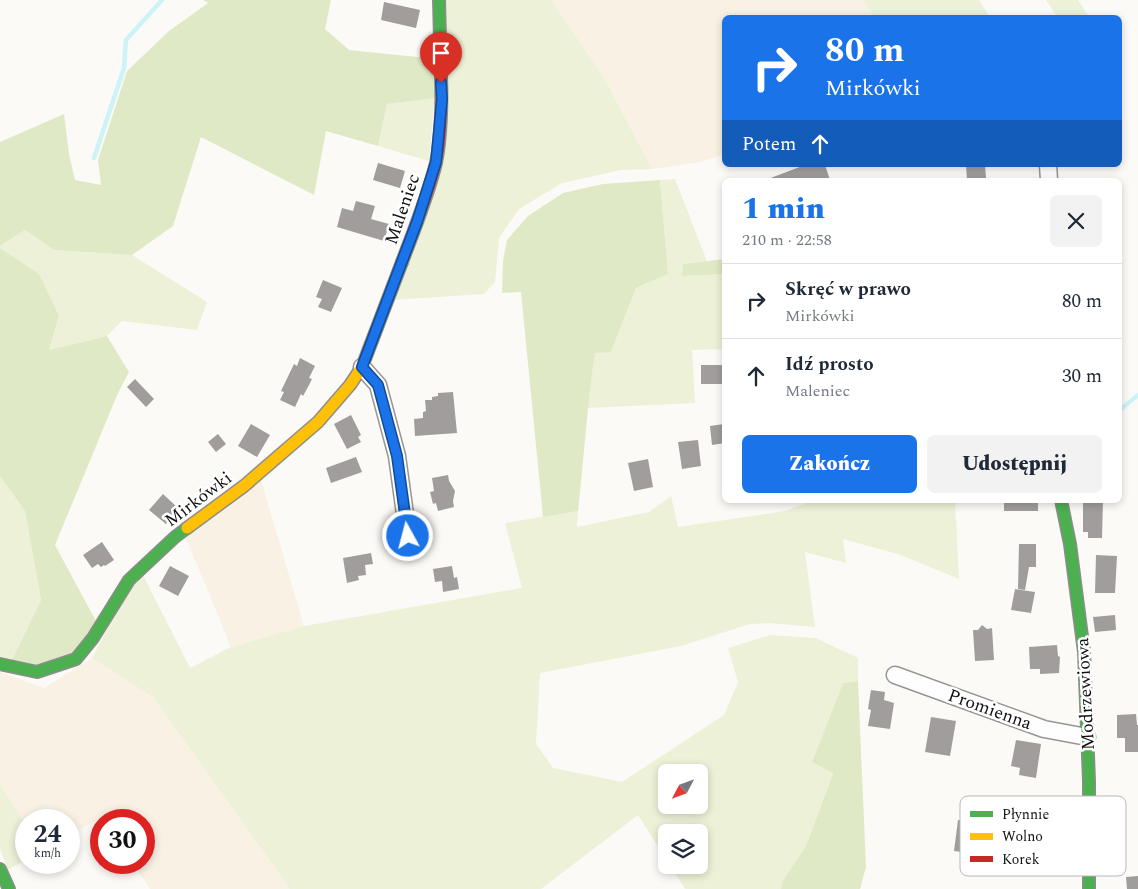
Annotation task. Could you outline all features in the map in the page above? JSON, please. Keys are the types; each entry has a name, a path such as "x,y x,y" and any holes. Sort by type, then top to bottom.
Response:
{"street":[{"name":"Maleniec","path":"384,306 417,222 436,162 442,99 439,0"},
{"name":"Mirkówki","path":"0,664 37,672 76,659 93,638 129,580 175,537 244,486 318,422 350,385 362,367 384,306"},
{"path":"362,367 378,385 397,456 408,536 401,547"},
{"name":"Modrzewiowa","path":"1061,503 1070,544 1084,652 1088,796"},
{"name":"Promienna","path":"894,675 1044,729 1087,738"},
{"path":"0,869 8,889"},
{"name":"Modrzewiowa","path":"1089,876 1089,889"}],"shaded area":[{"path":"551,0 863,0 873,15 722,15 722,155 700,162 652,169 603,76"},
{"path":"261,480 304,626 231,647 186,538"},
{"path":"92,658 153,697 290,889 150,889 140,874 155,874 155,809 90,809 90,824 80,830 80,809 16,809 0,784 0,672 44,688"}],"green space":[{"path":"203,0 331,0 325,29 349,50 437,59 436,98 387,104 378,146 326,131 314,195 201,137 173,226 132,255 54,250 25,230 0,246 0,142 64,114 69,154 75,180 101,185 98,160 127,71 169,31 208,3"},
{"path":"443,0 551,0 603,76 652,169 621,170 562,183 519,209 499,238 495,282 484,294 393,300 424,220"},
{"path":"863,0 979,0 989,15 873,15"},
{"path":"1046,0 1078,0 1088,15 1056,15"},
{"path":"436,98 432,162 378,146 387,104"},
{"path":"675,179 707,261 683,264 682,276 722,274 722,349 692,350 695,403 587,408 595,352 611,352 636,288 668,274 660,180"},
{"path":"660,180 668,274 636,288 611,352 595,353 578,511 543,517 521,292 502,293 503,261 507,240 528,216 563,193 603,184"},
{"path":"25,230 54,250 132,255 207,302 197,330 122,321 107,336 49,350 59,316 38,274 0,248 0,246"},
{"path":"0,248 39,274 59,316 49,350 107,336 129,372 118,393 55,545 97,623 72,653 41,666 11,662 41,600 25,511 0,476"},
{"path":"722,259 722,274 682,276 683,264"},
{"path":"0,476 25,511 41,600 11,662 0,658"},
{"path":"671,496 678,527 785,511 807,503 955,503 959,579 901,555 843,539 846,563 805,552 815,627 770,623 750,624 681,646 540,673 536,744 553,768 622,782 724,715 738,682 728,648 770,635 816,638 858,658 858,681 843,683 812,762 833,772 806,846 783,880 781,889 685,889 676,874 708,874 708,824 658,824 658,846 638,815 541,889 290,889 153,697 92,658 122,602 142,573 190,668 231,647 304,626 522,588 505,523 578,511 577,527 649,512"},
{"path":"858,681 866,867 860,889 781,889 783,880 806,846 833,773 812,762 843,683"},
{"path":"0,784 16,809 15,866 8,870 0,849"}],"building":[{"path":"384,2 420,10 416,28 381,20"},
{"path":"378,163 405,171 400,188 373,180"},
{"path":"800,167 826,167 829,178 771,178"},
{"path":"966,167 985,167 986,178 967,178"},
{"path":"356,201 375,206 371,219 389,224 384,241 337,227 342,208 353,211"},
{"path":"323,280 342,288 331,312 318,307 322,299 316,297"},
{"path":"300,358 315,366 309,378 312,379 303,396 301,394 295,407 280,400 284,392 281,391 294,364 297,366"},
{"path":"701,365 722,365 722,384 701,384"},
{"path":"135,379 154,399 146,407 127,387"},
{"path":"453,392 457,433 415,436 414,419 423,418 423,412 426,411 425,400 432,400 432,397 438,396 438,393"},
{"path":"351,415 361,435 358,437 361,442 347,449 334,424"},
{"path":"251,424 270,435 257,457 238,446"},
{"path":"722,424 722,443 712,445 710,426"},
{"path":"218,434 226,444 216,452 208,442"},
{"path":"698,440 701,466 682,469 678,442"},
{"path":"356,457 362,472 331,483 326,468"},
{"path":"648,459 653,487 634,491 628,463"},
{"path":"448,475 455,491 454,507 438,511 436,503 433,504 430,492 434,491 432,478"},
{"path":"163,494 179,509 166,524 149,510"},
{"path":"1004,503 1038,503 1038,511 1004,511"},
{"path":"1083,503 1103,503 1102,538 1088,538 1088,532 1083,532"},
{"path":"102,542 114,560 105,566 101,567 98,564 92,568 83,555"},
{"path":"1019,544 1036,544 1036,567 1029,567 1025,590 1018,589"},
{"path":"371,553 373,564 365,565 366,575 358,576 359,580 347,583 343,558"},
{"path":"1096,555 1117,556 1115,593 1095,593"},
{"path":"170,566 189,576 178,596 159,586"},
{"path":"452,566 454,578 457,577 459,589 443,592 442,581 435,582 433,569"},
{"path":"1015,589 1035,592 1031,613 1011,610"},
{"path":"1115,615 1116,630 1095,632 1093,617"},
{"path":"982,625 987,629 992,628 994,660 975,661 973,630 978,630"},
{"path":"1057,645 1058,656 1060,657 1059,673 1040,674 1040,669 1030,669 1029,647"},
{"path":"871,690 885,692 884,700 894,703 890,729 868,726 871,710 868,709"},
{"path":"1136,714 1138,752 1125,752 1125,738 1117,738 1117,715"},
{"path":"931,717 956,721 950,756 925,752"},
{"path":"1016,740 1041,744 1036,778 1019,775 1020,768 1011,766"},
{"path":"958,820 960,820 960,852 954,851"},
{"path":"1138,876 1138,889 1127,889 1126,877"}],"waterway":[{"path":"94,158 124,68 126,40 162,0"},
{"path":"1122,408 1138,395"}],"traffic: fast":[{"path":"439,0 441,78"},
{"path":"1062,503 1070,544 1084,652 1089,796"},
{"path":"0,664 37,672 76,659 93,638 129,580 187,528"},
{"path":"0,869 9,889"},
{"path":"1089,876 1089,889"}],"traffic: slow":[{"path":"187,528 244,486 318,422 350,385 362,367 402,262"}],"traffic: jam":[{"path":"402,262 425,200 436,163 441,120 441,78"}],"route":[{"path":"408,536 397,456 378,385 362,367 417,222 436,162 442,99 441,83"}]}
